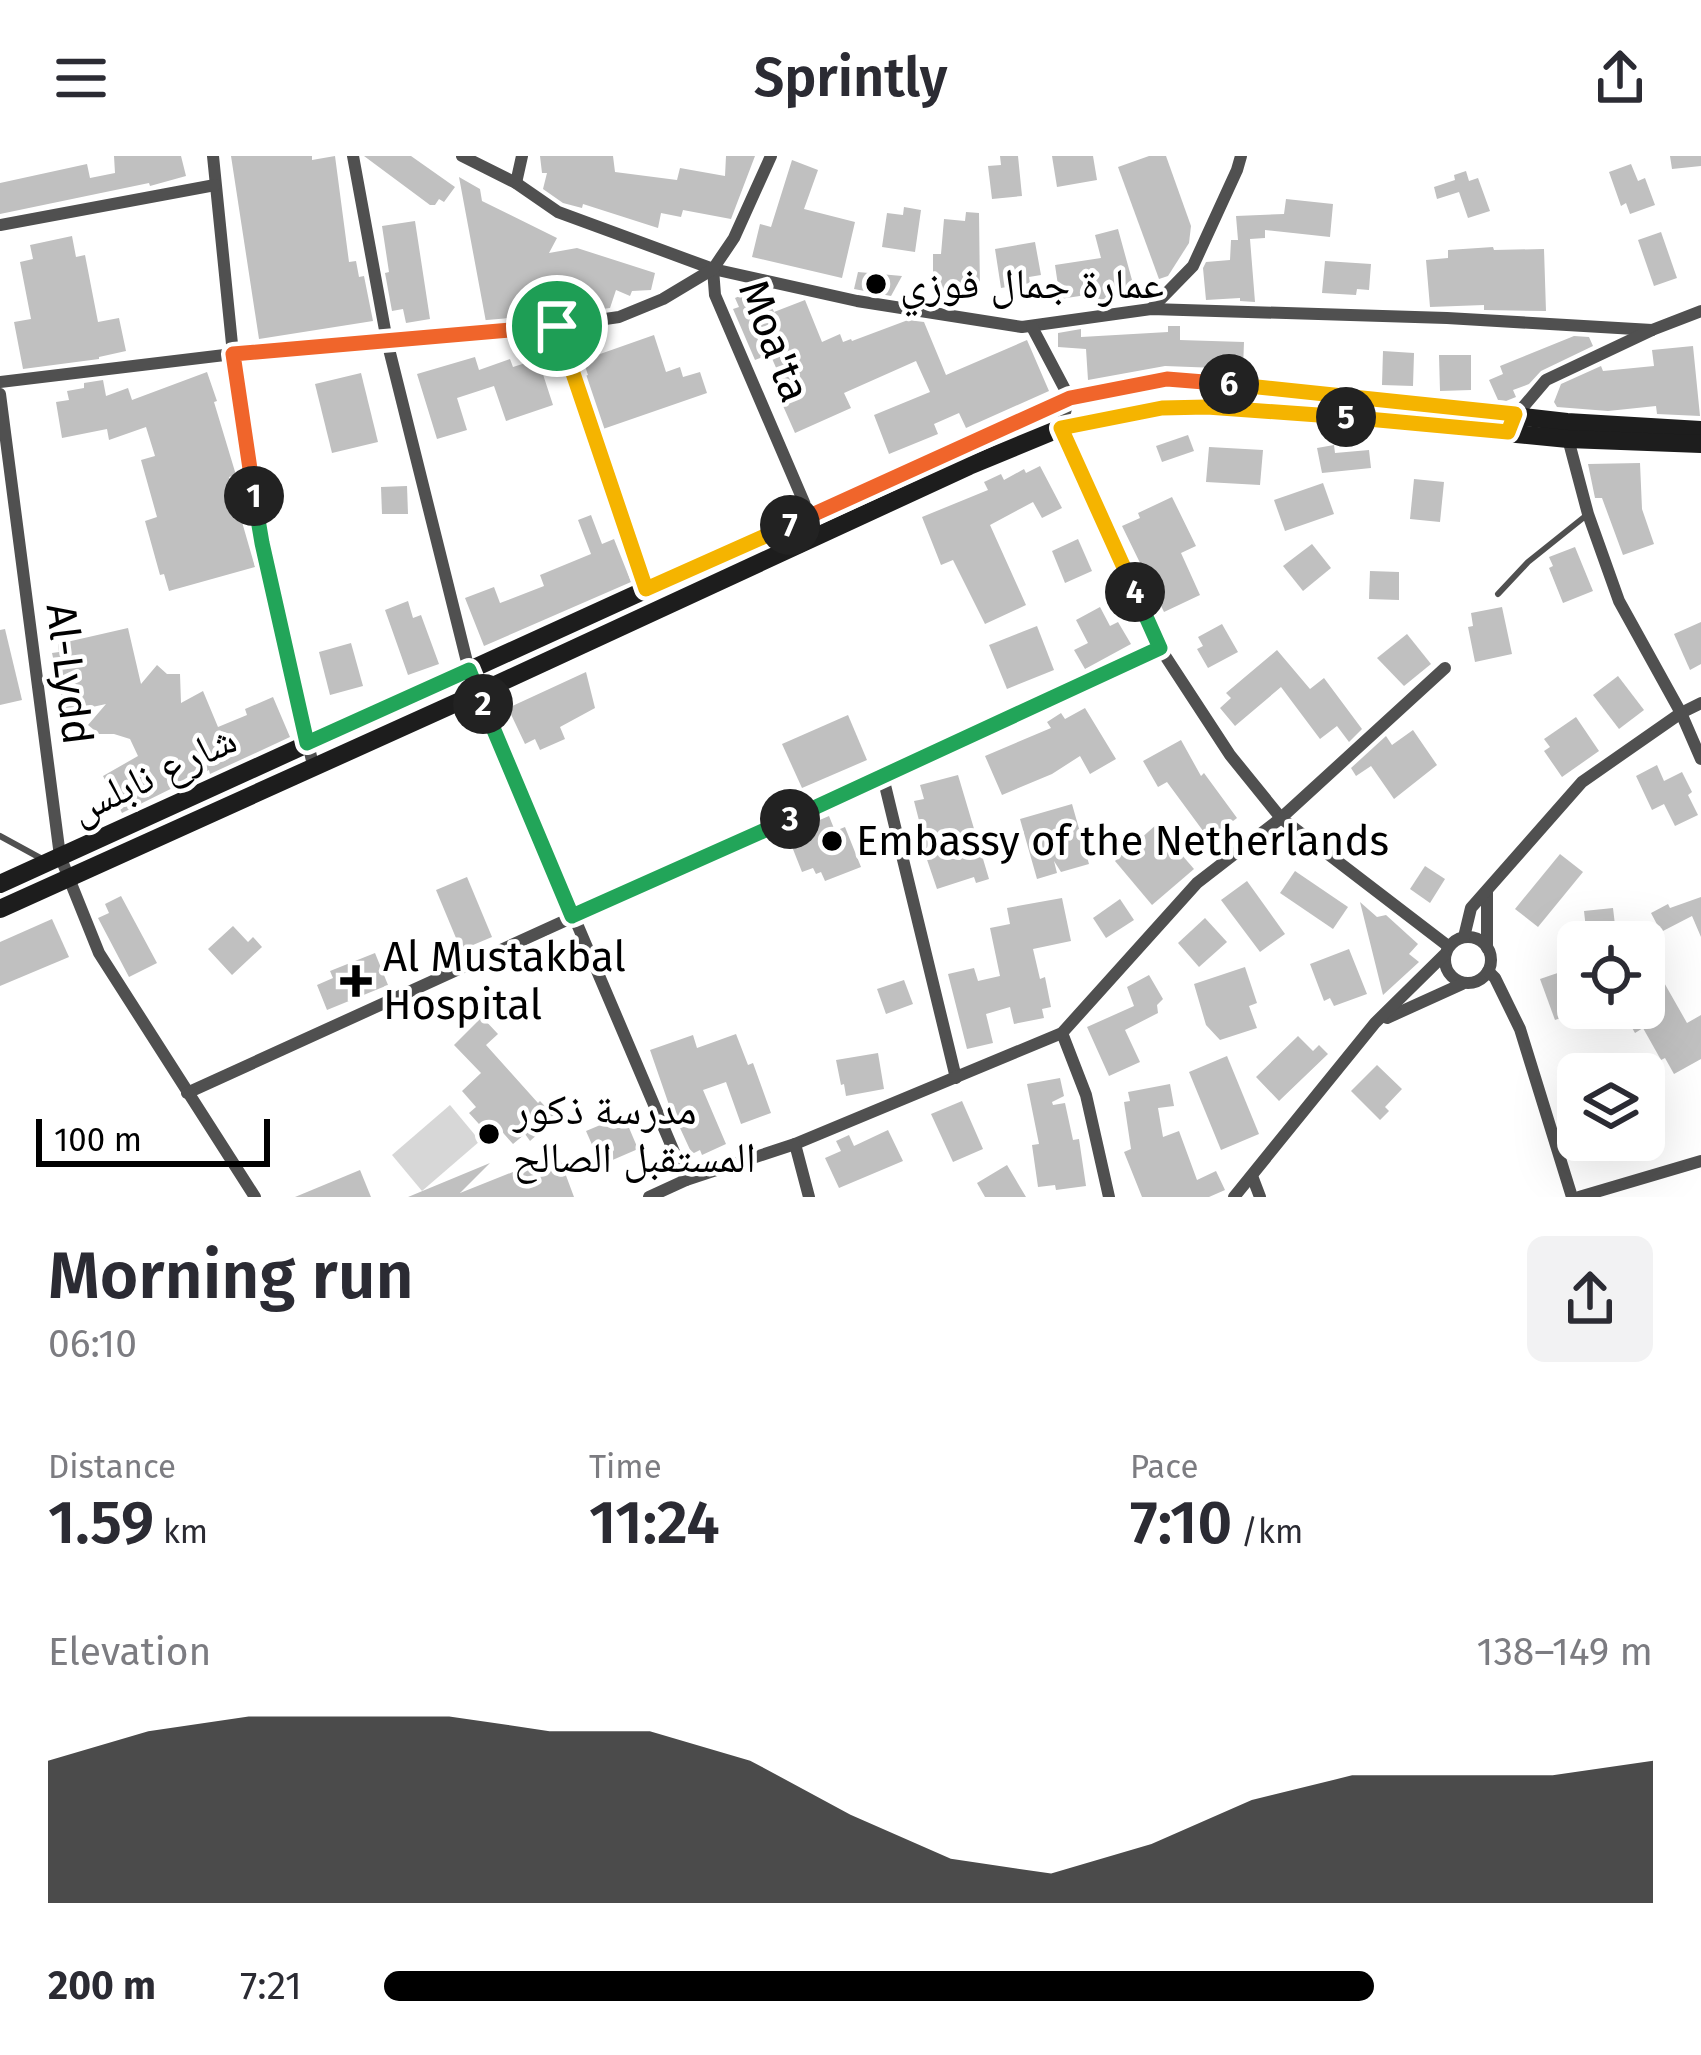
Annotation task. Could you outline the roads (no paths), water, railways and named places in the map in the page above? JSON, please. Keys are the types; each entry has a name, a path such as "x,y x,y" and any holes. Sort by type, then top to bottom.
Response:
{"main road":[{"name":"شارع نابلس","path":"0,884 1070,398 1167,379 1266,387 1701,445"},
{"name":"شارع نابلس","path":"0,909 1061,428 1162,408 1207,407 1511,423"},
{"name":"شارع نابلس","path":"1567,430 1701,430"}],"street":[{"path":"213,156 233,354 262,543 313,765"},
{"path":"353,156 387,341 469,670 686,1180"},
{"path":"462,156 558,212 713,269 856,301 1033,327 1151,309 1652,330"},
{"path":"515,183 522,156"},
{"path":"713,269 734,238 771,156"},
{"path":"1151,309 1192,266 1240,156"},
{"path":"0,225 215,185"},
{"name":"Moa'ta","path":"0,382 619,317 663,299 713,269 715,295 818,535"},
{"path":"1511,423 1546,380 1701,311"},
{"path":"557,326 646,589"},
{"path":"1033,327 1070,398 1061,428 1160,648 1230,755 1282,818 1446,951 1448,973 1462,984"},
{"name":"Al-Lydd","path":"0,394 54,859 68,878 98,953 255,1197"},
{"path":"1567,430 1588,514 1619,602 1681,712 1701,759"},
{"path":"188,1093 1160,648"},
{"path":"649,1197 796,1144 1062,1033 1197,883 1282,818 1445,668"},
{"path":"1234,1197 1375,1023 1464,937 1472,908 1582,782 1681,712 1701,704"},
{"path":"883,777 956,1078"},
{"path":"1486,890 1487,948"},
{"path":"1375,1023 1462,984 1480,981 1491,956 1481,941 1464,937"},
{"path":"1488,971 1520,1029 1576,1197 1701,1161"},
{"path":"1062,1033 1086,1095 1109,1197"},
{"path":"796,1144 808,1197"},
{"path":"1252,1176 1260,1197"}],"lane":[{"path":"1498,594 1554,538 1588,514"},
{"path":"0,836 54,859"}],"place":[{"name":"عمارة جمال فوزي","path":"876,284"},
{"name":"Embassy of the Netherlands","path":"832,841"},
{"name":"Al Mustakbal Hospital","path":"356,981"},
{"name":"مدرسة ذكور المستقبل الصالح","path":"489,1134"}]}
